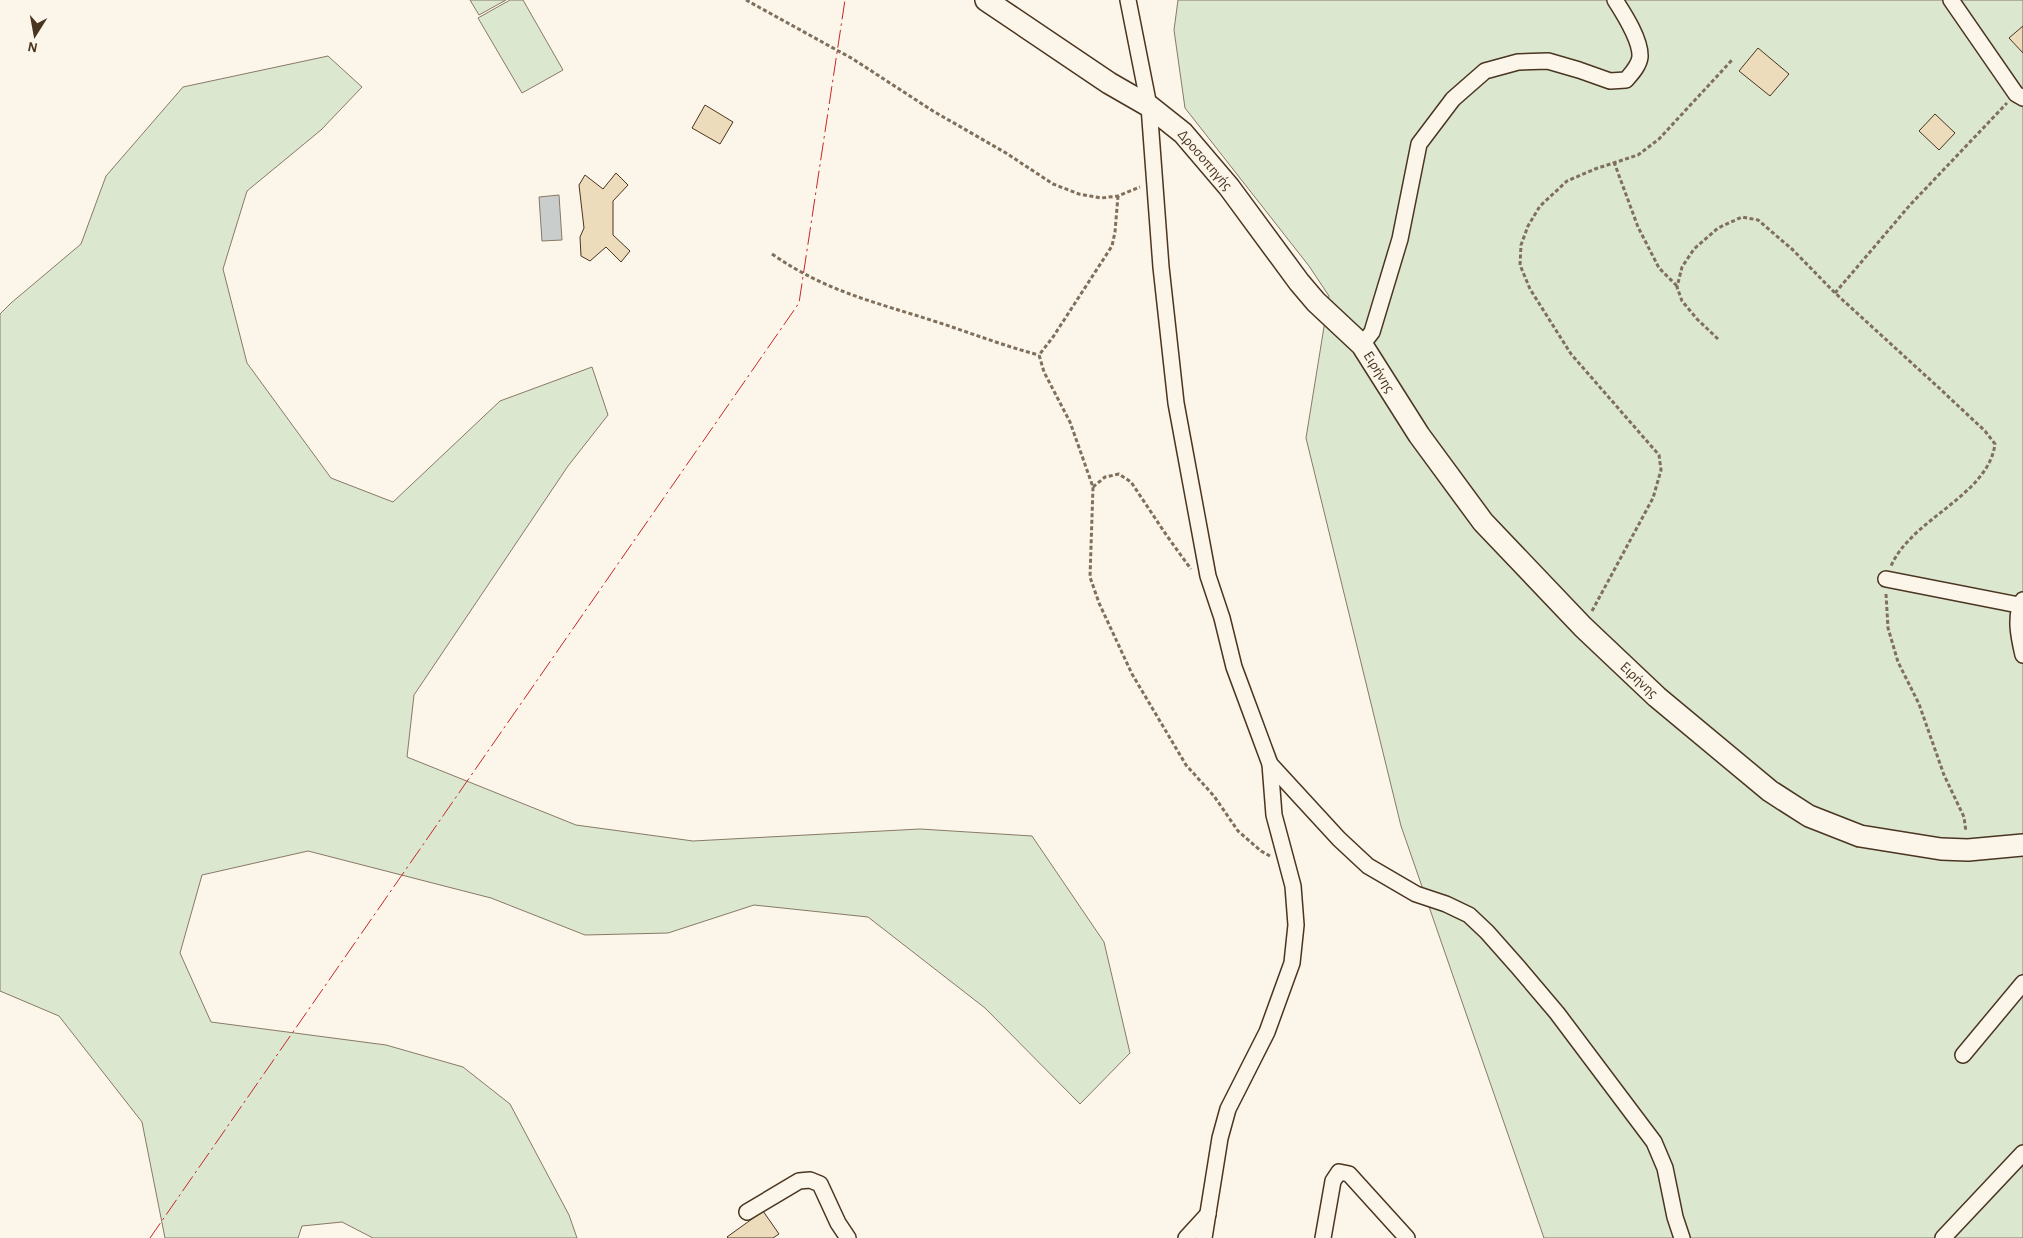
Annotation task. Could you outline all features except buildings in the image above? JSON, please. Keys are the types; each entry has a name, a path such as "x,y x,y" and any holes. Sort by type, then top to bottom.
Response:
{"street":[{"name":"Δροσοπηγής","path":"986,0 1109,83 1149,106 1183,133 1229,187 1299,282 1316,302 1362,345"},
{"path":"1128,0 1149,106 1161,267 1176,403 1208,576 1222,618 1234,667 1270,764 1274,815 1293,886 1296,925 1292,963 1267,1032 1228,1109 1220,1138 1204,1238"},
{"path":"1362,345 1372,332 1400,239 1419,144 1435,120 1453,99 1485,71 1518,62 1548,61 1610,81 1626,80 1635,70 1640,57 1636,38 1628,20 1615,0"},
{"path":"1950,0 2019,96"},
{"name":"Ειρήνης","path":"1362,345 1419,435 1483,522 1583,627 1657,697 1770,791 1809,816 1860,836 1941,849 1968,850 2023,845"},
{"path":"1886,579 2022,604 2018,624 2023,655"},
{"path":"1270,764 1339,839 1368,866 1416,894 1446,904 1469,915 1518,967 1557,1012 1654,1142 1665,1168 1675,1217 1682,1238"},
{"path":"1963,1055 2023,983"},
{"path":"1943,1238 2023,1153"},
{"path":"1323,1238 1333,1181 1339,1172 1350,1174 1407,1238"},
{"path":"748,1212 799,1181 810,1180 820,1184 838,1223 848,1238"},
{"path":"1186,1238 1208,1214"}],"path":[{"path":"746,0 853,59 933,111 1006,153 1053,184 1079,194 1101,198 1118,196 1154,180"},
{"path":"1583,627 1653,498 1662,470 1659,456 1571,354 1530,289 1520,265 1521,245 1528,226 1540,206 1568,182 1595,169 1638,155 1659,139 1732,60"},
{"path":"1835,293 1910,205 2019,96"},
{"path":"1614,162 1638,227 1659,268 1677,286 1682,302 1718,338"},
{"path":"1039,355 1058,330 1112,246 1118,196"},
{"path":"1677,286 1682,267 1694,249 1718,228 1742,217 1758,220 1793,250 1835,293 1938,387 1995,444 1993,457 1980,477 1939,515 1916,532 1896,555 1886,579 1885,602 1888,628 1898,662 1919,704 1944,775 1964,817 1968,850"},
{"path":"772,254 796,271 813,280 862,300 1039,355"},
{"path":"1039,355 1044,372 1070,422 1093,487 1090,577 1099,603 1132,674 1186,765 1214,796 1238,831 1260,851 1288,865"},
{"path":"1093,487 1105,477 1118,474 1131,482 1194,573"}],"green space":[{"path":"470,0 506,0 479,15"},
{"path":"510,0 523,0 563,70 522,93 478,18"},
{"path":"1178,0 2023,0 2023,1238 1544,1238 1401,826 1306,438 1329,296 1309,266 1185,108 1174,30"},
{"path":"328,56 362,87 321,130 247,191 223,269 247,363 331,478 393,502 500,401 592,367 608,415 568,466 414,695 407,757 576,825 693,841 920,829 1032,836 1104,942 1130,1053 1080,1104 985,1008 868,917 754,905 668,933 585,935 491,898 308,851 202,875 180,953 211,1022 386,1045 463,1067 510,1104 569,1215 577,1238 373,1238 342,1222 302,1226 298,1238 165,1238 142,1122 59,1016 0,991 0,314 81,244 106,176 183,87"}],"shaded area":[{"path":"559,195 562,240 542,241 539,197"}],"power":[{"path":"150,1238 799,303 845,0"}]}
